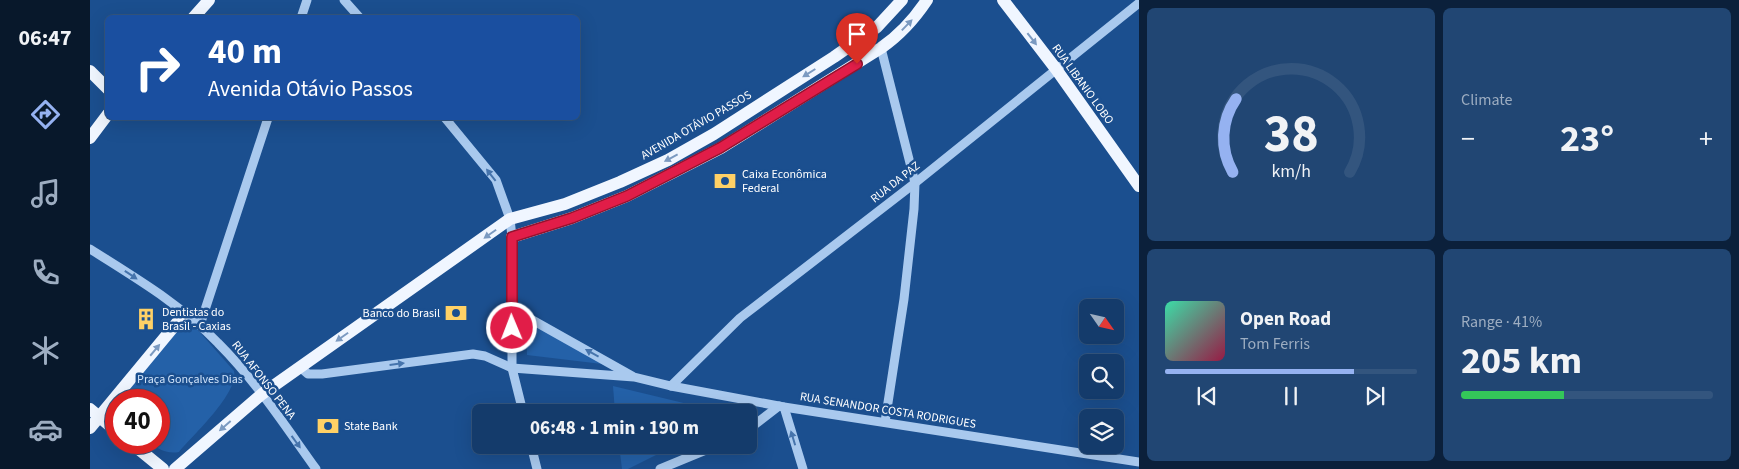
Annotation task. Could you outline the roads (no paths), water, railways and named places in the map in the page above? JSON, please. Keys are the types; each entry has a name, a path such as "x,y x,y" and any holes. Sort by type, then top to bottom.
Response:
{"main road":[{"path":"196,15 209,0"},
{"name":"AVENIDA OTÁVIO PASSOS","path":"175,469 262,394 510,219 565,204 668,160 714,134 834,57 877,27 902,0"},
{"path":"512,237 572,218 627,196 720,148 882,48 918,14 927,0"},
{"name":"RUA LIBANIO LOBO","path":"1003,0 1056,69 1139,186"},
{"path":"90,71 105,86"},
{"path":"90,138 105,118"},
{"path":"90,428 95,413 185,313"},
{"path":"95,413 105,422"},
{"path":"145,454 163,469"}],"street":[{"path":"302,15 307,0"},
{"path":"344,0 357,15"},
{"name":"RUA DA PAZ","path":"671,386 740,318 914,183 1139,3"},
{"path":"882,48 914,183 914,209 904,299 885,422"},
{"path":"200,325 267,120"},
{"path":"447,120 496,180 510,219 512,237 512,368 521,404"},
{"path":"620,182 627,196"},
{"name":"RUA AFONSO PENA","path":"90,248 200,325 224,349 262,394 316,469"},
{"path":"511,308 634,377"},
{"path":"300,366 308,374 322,374 473,354 485,356 512,368 634,377"},
{"name":"RUA SENANDOR COSTA RODRIGUES","path":"634,377 782,407 1139,462"},
{"path":"757,424 782,407 803,469"},
{"path":"533,454 537,469"},
{"path":"660,469 696,454"}],"place":[{"name":"Caixa Econômica Federal","path":"725,181"},
{"name":"Banco do Brasil","path":"456,313"},
{"name":"Dentistas do Brasil - Caxias","path":"146,319"},
{"name":"State Bank","path":"328,426"}],"park label":[{"name":"Praça Gonçalves Dias","path":"190,379"}]}
